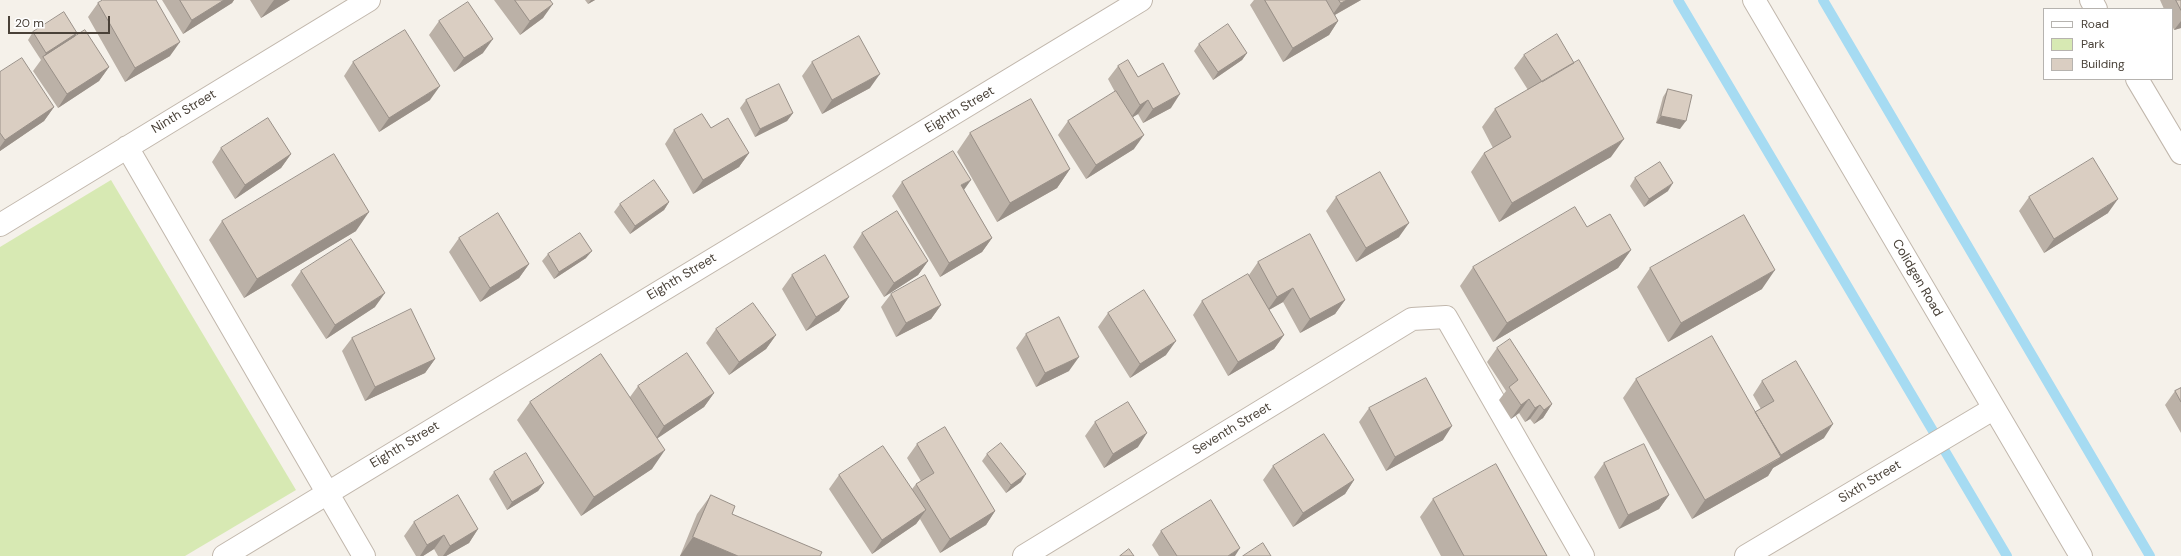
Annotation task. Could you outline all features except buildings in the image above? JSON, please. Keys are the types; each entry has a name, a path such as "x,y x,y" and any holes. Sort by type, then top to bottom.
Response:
{"street":[{"name":"Ninth Street","path":"0,225 369,0"},
{"name":"Eighth Street","path":"224,556 327,492 1142,0"},
{"name":"Colidgen Road","path":"1754,0 1993,409 2081,556"},
{"path":"2139,80 2181,153"},
{"path":"127,148 364,556"},
{"name":"Seventh Street","path":"1024,556 1412,319 1446,317 1583,556"},
{"name":"Sixth Street","path":"1746,556 1993,409"}],"green space":[{"path":"111,180 296,490 185,556 0,556 0,247"}],"waterway":[{"path":"1678,0 2007,556"},
{"path":"1823,0 2150,556"}]}
